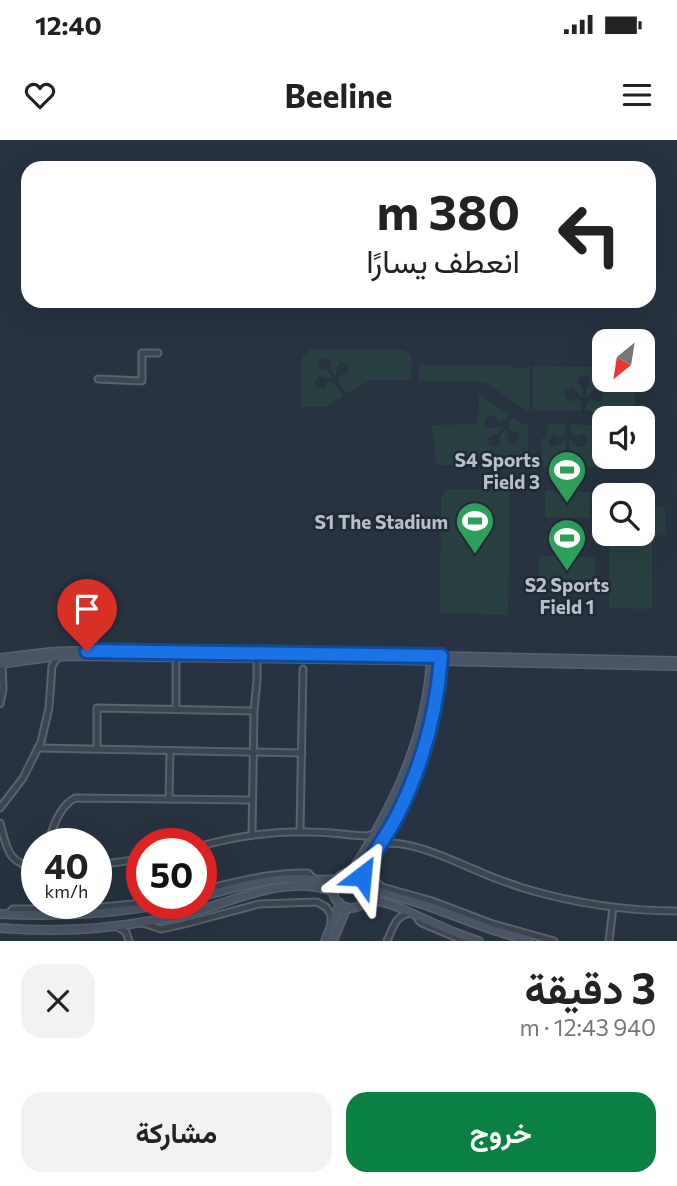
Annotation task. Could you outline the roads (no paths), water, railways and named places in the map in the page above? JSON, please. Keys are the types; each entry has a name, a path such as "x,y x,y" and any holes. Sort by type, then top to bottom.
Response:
{"main road":[{"path":"1,662 50,652 73,651 431,659"},
{"path":"1,662 58,657 441,659 677,664"},
{"path":"431,659 415,745 402,780 354,869 337,879 334,892 344,905 356,906 374,900 390,904 479,941"},
{"path":"362,876 412,785 425,748 437,699 441,659"},
{"path":"349,872 356,873 367,881 369,888 365,901"},
{"path":"217,892 290,878 328,881 337,879"},
{"path":"0,928 49,930 116,926 203,909 269,889 326,888 334,892"},
{"path":"369,888 529,941"},
{"path":"326,940 331,924 344,905"},
{"path":"326,940 344,905"},
{"path":"4,914 79,915 126,907"}],"street":[{"path":"98,379 142,381 142,353 158,353"},
{"path":"0,808 23,778 38,748 49,708 52,666 58,657"},
{"path":"43,658 52,666"},
{"path":"176,658 176,709"},
{"path":"252,835 257,660"},
{"path":"0,704 3,689 1,662"},
{"path":"300,832 303,669"},
{"path":"97,749 97,708 254,711"},
{"path":"38,748 302,752"},
{"path":"169,799 170,751"},
{"path":"54,828 68,802 75,797 252,800"},
{"path":"0,823 9,853 21,863"},
{"path":"389,830 400,844"},
{"path":"217,843 252,835 300,832 350,834 361,839 374,834"},
{"path":"361,839 364,851"},
{"path":"381,844 400,844 433,853 491,877 561,898 613,907 677,911"},
{"path":"0,854 9,853"},
{"path":"369,862 372,878 382,887 554,941"},
{"path":"217,887 277,874 308,873 314,879"},
{"path":"129,940 131,931 139,922 161,929 259,904 317,902 326,907 331,915 331,924"},
{"path":"390,904 397,918"},
{"path":"609,940 613,907"},
{"path":"387,941 397,918 405,913 413,914 422,923 464,941"},
{"path":"116,926 123,929 129,940"}],"place":[{"name":"S4 Sports Field 3","path":"567,504"},
{"name":"S1 The Stadium","path":"475,555"},
{"name":"S2 Sports Field 1","path":"567,572"}]}
